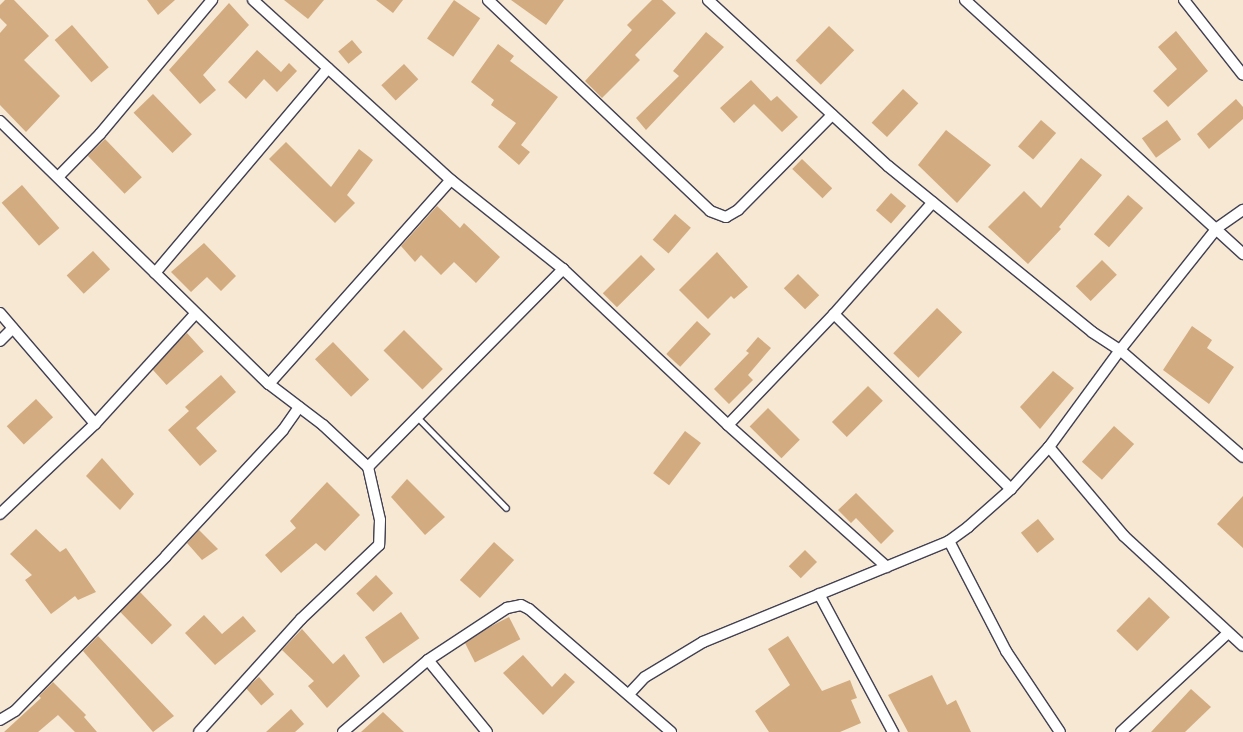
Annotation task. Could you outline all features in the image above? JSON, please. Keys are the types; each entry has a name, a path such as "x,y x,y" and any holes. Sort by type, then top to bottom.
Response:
{"street":[{"path":"59,176 100,134 212,0"},
{"path":"253,0 451,180 563,269 728,425 887,567"},
{"path":"488,0 710,211 726,217 738,210 832,115"},
{"path":"708,0 888,166 1092,332 1120,350 1243,457"},
{"path":"965,0 1063,92 1218,228 1243,254"},
{"path":"1184,0 1243,75"},
{"path":"155,273 328,68"},
{"path":"0,120 59,176 195,314 269,384 299,407 368,467 380,520 379,545 301,619 199,732"},
{"path":"269,384 451,180"},
{"path":"728,425 834,314 933,202"},
{"path":"629,694 645,676 703,642 949,541 1011,489 1049,447 1120,350 1218,228 1243,210"},
{"path":"368,467 563,269"},
{"path":"0,313 95,424"},
{"path":"0,514 95,424 195,314"},
{"path":"834,314 1011,489"},
{"path":"0,341 13,328"},
{"path":"0,720 15,711 166,556 283,430 299,407"},
{"path":"1049,447 1124,536 1243,646"},
{"path":"949,541 1006,651 1060,732"},
{"path":"819,594 892,732"},
{"path":"343,732 428,660 508,608 520,605 629,694 671,732"},
{"path":"1121,732 1132,724 1228,633"},
{"path":"428,660 487,732"},
{"path":"1132,724 1140,732"}],"lane":[{"path":"418,417 506,508"}],"building":[{"path":"5,0 14,0 49,36 24,60 60,96 26,132 0,105 0,33 7,25 0,18 0,5"},
{"path":"147,0 175,0 158,15"},
{"path":"284,0 324,0 308,19"},
{"path":"376,0 403,0 393,13"},
{"path":"454,0 480,18 453,57 427,39"},
{"path":"511,0 564,0 546,25"},
{"path":"652,0 662,0 676,13 635,55 640,60 602,98 585,81 632,30 627,25"},
{"path":"229,3 249,25 203,75 216,90 200,104 169,70"},
{"path":"72,25 109,67 91,82 55,40"},
{"path":"829,26 854,50 821,85 796,61"},
{"path":"1176,31 1208,71 1168,107 1153,91 1177,69 1158,47"},
{"path":"706,32 724,47 646,130 636,118 679,76 673,71"},
{"path":"352,40 362,52 348,64 338,52"},
{"path":"498,44 514,56 510,61 558,97 521,145 530,152 519,165 498,147 516,123 491,105 494,100 471,82"},
{"path":"257,50 281,72 289,63 297,71 277,92 264,79 246,99 228,82"},
{"path":"404,64 418,79 396,101 381,85"},
{"path":"751,80 771,101 777,96 798,117 782,132 754,104 734,123 720,108"},
{"path":"903,89 918,103 887,137 872,123"},
{"path":"153,94 192,134 172,153 134,113"},
{"path":"1236,99 1243,107 1243,119 1209,149 1197,134"},
{"path":"1041,120 1056,133 1033,160 1018,146"},
{"path":"1167,120 1181,139 1156,158 1142,138"},
{"path":"946,130 991,165 957,203 918,165"},
{"path":"105,139 142,177 125,194 88,156"},
{"path":"286,142 331,187 359,149 373,160 347,195 355,203 335,223 269,159"},
{"path":"1081,158 1102,175 1059,227 1061,229 1028,264 988,227 1024,191 1041,208"},
{"path":"802,159 832,188 822,198 792,169"},
{"path":"22,185 59,228 39,246 2,203"},
{"path":"891,193 906,206 891,223 876,210"},
{"path":"1128,195 1143,208 1109,247 1094,234"},
{"path":"437,206 460,228 464,223 500,257 476,283 454,262 441,275 421,255 415,262 401,246"},
{"path":"675,214 691,228 669,253 653,240"},
{"path":"204,243 236,276 221,291 207,277 191,292 171,272"},
{"path":"93,251 110,269 84,294 67,276"},
{"path":"717,252 748,287 734,299 731,296 708,319 679,290"},
{"path":"641,255 655,269 617,307 603,293"},
{"path":"1102,260 1117,275 1091,301 1076,286"},
{"path":"798,274 819,295 805,309 784,288"},
{"path":"937,308 962,332 918,378 893,353"},
{"path":"697,321 711,334 680,367 666,354"},
{"path":"1192,326 1212,340 1207,348 1234,367 1209,404 1163,370"},
{"path":"404,330 443,369 422,389 383,351"},
{"path":"187,333 204,352 167,385 150,366"},
{"path":"758,337 771,348 748,375 753,380 729,404 714,389 749,353 746,351"},
{"path":"333,342 369,379 351,397 315,359"},
{"path":"1053,371 1074,388 1040,429 1020,407"},
{"path":"221,375 236,392 196,428 217,451 200,466 168,430 189,411 185,407"},
{"path":"868,386 883,401 847,437 832,422"},
{"path":"36,399 53,417 24,445 7,426"},
{"path":"768,408 800,440 781,458 750,426"},
{"path":"1114,426 1134,444 1102,480 1082,462"},
{"path":"685,431 701,443 669,485 653,473"},
{"path":"102,458 134,494 120,510 86,476"},
{"path":"407,479 445,517 425,535 391,497"},
{"path":"327,482 360,515 325,551 316,543 281,573 265,555 296,528 290,521"},
{"path":"856,493 894,531 881,544 856,518 851,523 838,510"},
{"path":"1243,496 1243,548 1217,524"},
{"path":"1038,519 1054,539 1037,553 1021,533"},
{"path":"36,529 60,552 66,548 96,592 78,600 75,596 51,614 25,580 32,575 10,554"},
{"path":"199,530 218,549 202,560 187,543"},
{"path":"494,542 514,560 480,598 460,580"},
{"path":"805,550 817,562 801,578 789,566"},
{"path":"376,575 393,593 373,612 356,593"},
{"path":"140,592 172,625 152,645 120,611"},
{"path":"1149,597 1170,617 1137,651 1116,631"},
{"path":"401,612 419,638 383,663 365,637"},
{"path":"204,615 222,634 243,616 256,631 215,665 185,633"},
{"path":"509,617 520,639 475,662 464,640"},
{"path":"302,629 333,664 344,654 360,676 327,708 308,686 314,681 282,650"},
{"path":"98,636 174,716 153,732 83,651"},
{"path":"788,636 822,691 850,680 857,698 851,700 861,723 840,732 769,732 755,711 790,685 768,649"},
{"path":"523,655 552,687 565,673 575,682 543,715 503,673"},
{"path":"932,675 947,705 956,700 971,732 908,732 888,695"},
{"path":"259,677 274,694 261,706 246,688"},
{"path":"53,682 86,715 84,717 97,732 75,732 58,715 38,732 4,732 41,698 39,696"},
{"path":"1191,689 1211,707 1185,732 1151,732"},
{"path":"291,709 304,724 295,732 266,732"},
{"path":"383,712 404,732 361,732"}]}
